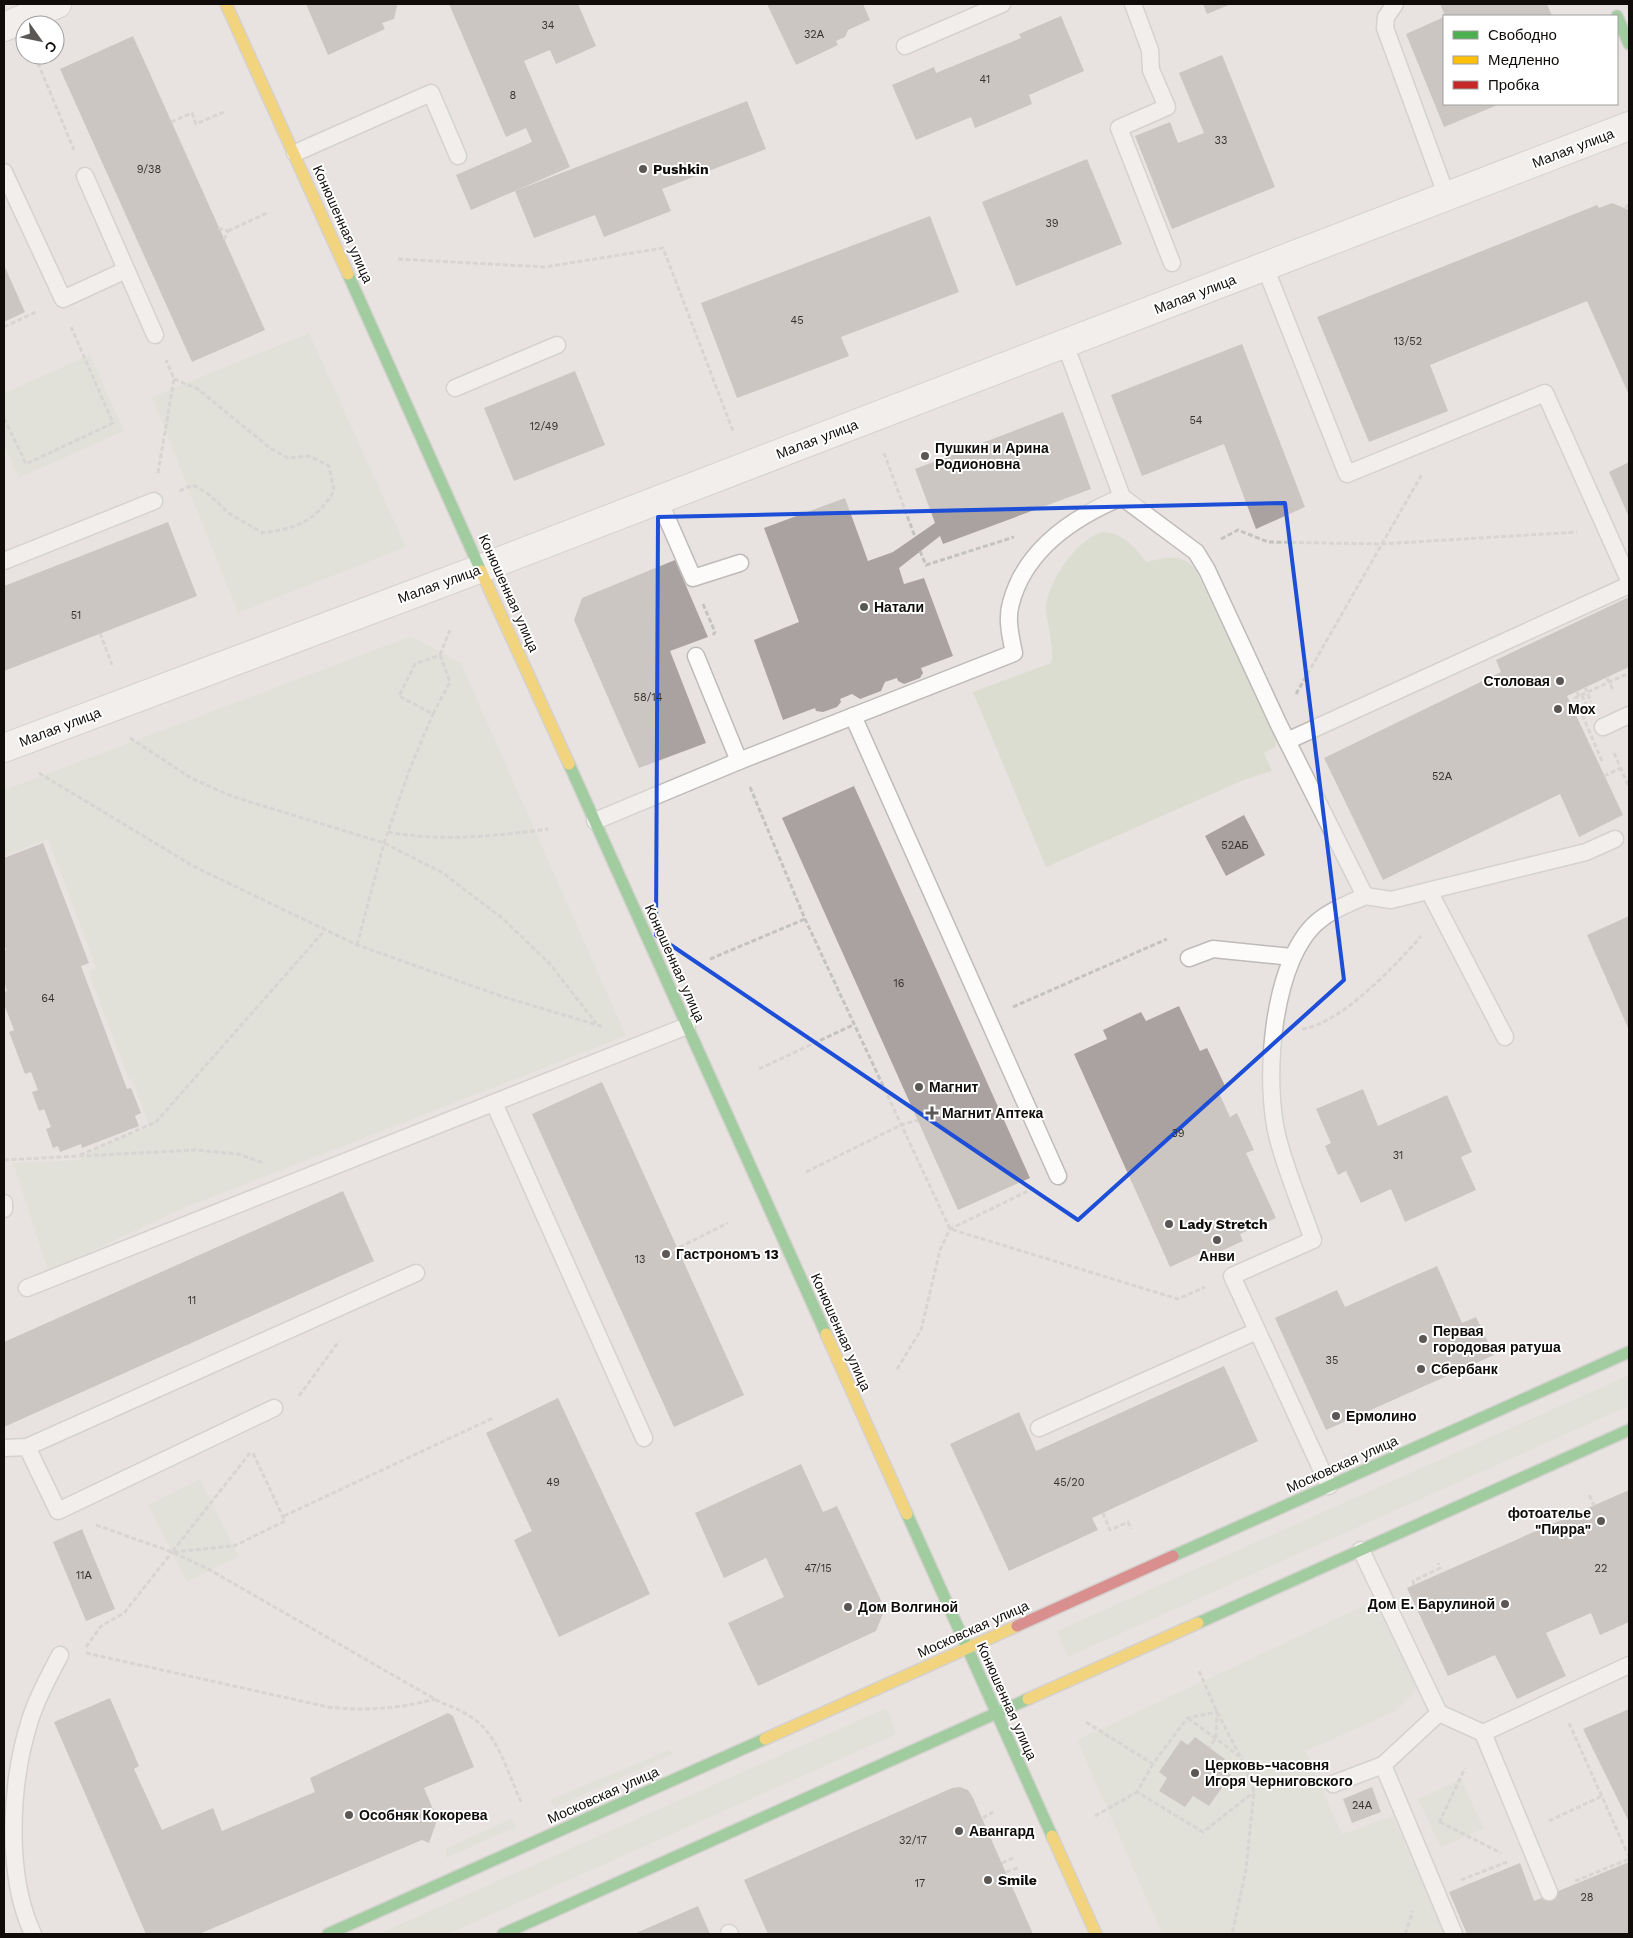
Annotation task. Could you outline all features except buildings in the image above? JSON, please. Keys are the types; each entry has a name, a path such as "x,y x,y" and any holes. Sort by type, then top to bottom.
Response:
{"main road":[{"name":"Конюшенная улица","path":"226,4 295,153 1096,1934"},
{"path":"1618,18 1629,44"},
{"name":"Московская улица","path":"328,1934 1629,1352"},
{"path":"511,1933 1629,1430"}],"street":[{"path":"4,27 57,4"},
{"name":"Малая улица","path":"4,748 482,568 1629,126"}],"lane":[{"path":"905,46 1002,4"},
{"path":"1133,4 1150,50 1151,70 1167,107 1119,128 1172,263"},
{"path":"1395,4 1386,17 1385,28 1447,197"},
{"path":"295,153 431,94 458,156"},
{"path":"4,172 63,299 126,270"},
{"path":"85,176 155,335"},
{"path":"1265,267 1347,474 1544,393 1629,580"},
{"path":"1065,344 1122,497 1196,552 1207,570 1279,725 1365,896"},
{"path":"455,388 556,345"},
{"path":"595,821 739,761 1014,653 1010,629 1010,604 1023,576 1035,558 1056,534 1076,520 1122,497"},
{"path":"659,500 693,578 740,563"},
{"path":"4,560 154,501"},
{"path":"1288,742 1629,585"},
{"path":"696,656 739,761"},
{"path":"1603,727 1629,715"},
{"path":"853,716 1058,1176"},
{"path":"1329,1486 1232,1276 1312,1240 1278,1138 1272,1094 1274,1030 1282,983 1292,957 1305,935 1320,919 1365,896 1391,900 1586,852 1615,839"},
{"path":"1429,891 1440,916 1505,1036"},
{"path":"1189,958 1213,948 1292,957"},
{"path":"27,1288 687,1026"},
{"path":"494,1103 644,1438"},
{"path":"4,1203 4,1209"},
{"path":"4,1448 27,1447 416,1272"},
{"path":"1039,1428 1257,1331"},
{"path":"27,1447 58,1511 274,1408"},
{"path":"1361,1550 1439,1713 1482,1732 1549,1892"},
{"path":"33,1934 18,1891 14,1845 14,1809 19,1768 29,1721 39,1696 60,1655"},
{"path":"1482,1732 1629,1665"},
{"path":"1333,1784 1383,1765 1439,1713"},
{"path":"1383,1765 1434,1892 1454,1934"}],"path":[{"path":"39,65 85,176"},
{"path":"171,122 192,113 196,124 224,112"},
{"path":"1624,208 1629,204"},
{"path":"218,228 228,231 270,212"},
{"path":"224,240 228,231"},
{"path":"398,260 546,267 663,248 733,432"},
{"path":"4,327 63,299 66,315 113,423 26,464 4,418"},
{"path":"174,379 198,389 270,448 288,458 309,456 329,466 334,491 324,508 303,524 263,533 230,514 207,493 193,485 154,501 174,379"},
{"path":"1279,725 1445,435"},
{"path":"884,453 915,537"},
{"path":"1196,552 1238,530 1268,542 1382,544 1605,530"},
{"path":"920,551 926,565 1026,533 1035,558"},
{"path":"693,578 715,632 696,656"},
{"path":"357,945 384,843 433,714 450,682 440,655 450,630"},
{"path":"100,633 112,665"},
{"path":"433,714 399,696 415,664 440,655"},
{"path":"1602,761 1575,698 1629,673"},
{"path":"1577,692 1579,696"},
{"path":"1603,727 1629,787"},
{"path":"130,738 191,778 231,796 384,843 443,873 502,918 550,964 596,1024"},
{"path":"739,761 805,919 950,1229 1178,1299 1232,1276"},
{"path":"1604,776 1621,768"},
{"path":"39,773 193,866 357,945 504,997 605,1027"},
{"path":"388,832 465,837 548,829"},
{"path":"1274,1030 1310,1028 1328,1019 1391,970 1440,916"},
{"path":"710,959 805,919"},
{"path":"80,1155 156,1122 325,930"},
{"path":"988,1018 1168,939"},
{"path":"759,1069 853,1025"},
{"path":"806,1172 901,1125 918,1120"},
{"path":"4,1160 195,1150 238,1154 269,1165 295,1182"},
{"path":"897,1369 921,1330 940,1250 950,1229 1058,1176"},
{"path":"666,1254 728,1223"},
{"path":"274,1408 298,1397 342,1337"},
{"path":"284,1516 492,1418"},
{"path":"172,1552 234,1546 285,1521 252,1451"},
{"path":"1589,1495 1594,1505"},
{"path":"211,1502 124,1613 101,1626 83,1652 328,1707 356,1710 387,1709 436,1699"},
{"path":"58,1511 172,1552 210,1570 436,1699 463,1712 482,1725 492,1738 521,1802"},
{"path":"1103,1513 1110,1530 1128,1522 1131,1529"},
{"path":"1414,1585 1413,1581 1440,1568 1438,1563"},
{"path":"1199,1671 1217,1712 1242,1758 1254,1791 1246,1869 1232,1934"},
{"path":"1549,1892 1629,1858 1558,1697"},
{"path":"1095,1816 1137,1792 1153,1764 1187,1718 1217,1712"},
{"path":"1209,1748 1216,1738 1217,1712"},
{"path":"1187,1718 1242,1758"},
{"path":"1086,1722 1153,1764"},
{"path":"1423,1863 1439,1822 1482,1732"},
{"path":"1137,1792 1203,1832 1254,1791"},
{"path":"1524,1832 1602,1796"},
{"path":"983,1818 993,1812"},
{"path":"1434,1892 1513,1860 1439,1822"},
{"path":"1002,1863 1013,1858"},
{"path":"1006,1872 1018,1868"}],"highlighted area":[{"path":"1285,503 1344,980 1078,1220 656,935 658,517"}],"shaded area":[{"path":"309,333 406,547 238,613 152,397"},
{"path":"90,355 124,431 19,478 4,444 4,393"},
{"path":"1103,532 1123,538 1147,562 1178,558 1184,560 1195,569 1277,739 1275,747 1264,753 1272,771 1246,779 1046,867 973,692 1051,663 1051,644 1046,609 1051,587 1057,575 1074,552 1093,536"},
{"path":"411,636 461,663 626,1036 189,1206 48,1271 13,1163 79,1160 105,1144 149,1127 132,1078 129,1080 88,971 96,968 48,839 4,856 4,790"},
{"path":"1629,1375 1629,1406 1068,1657 1057,1631"},
{"path":"200,1479 239,1556 187,1582 148,1505"},
{"path":"1374,1601 1379,1602 1413,1674 1414,1693 1396,1711 1306,1751 1342,1834 1393,1816 1444,1934 1162,1934 1077,1740","holes":["1181,1740 1188,1745 1209,1748 1225,1759 1220,1767 1231,1775 1209,1806 1193,1796 1185,1807 1159,1791 1167,1778 1159,1771"]},
{"path":"886,1708 897,1734 448,1934 378,1934"},
{"path":"669,1750 674,1754 554,1808 550,1800 554,1798"},
{"path":"1461,1779 1484,1828 1441,1848 1418,1799"},
{"path":"511,1819 516,1827 446,1858 446,1850 450,1846"}],"traffic: fast":[{"path":"1618,18 1629,44"},
{"path":"348,274 481,571"},
{"path":"569,764 826,1334"},
{"path":"1173,1556 1629,1352"},
{"path":"1198,1623 1629,1430"},
{"path":"907,1514 1052,1836"},
{"path":"503,1934 1028,1699"},
{"path":"328,1934 765,1739"}],"traffic: slow":[{"path":"226,4 348,274"},
{"path":"481,571 569,764"},
{"path":"826,1334 907,1514"},
{"path":"1028,1699 1198,1623"},
{"path":"765,1739 1017,1626"},
{"path":"1052,1836 1096,1934"}],"traffic: jam":[{"path":"1017,1626 1173,1556"}],"place":[{"name":"Pushkin","path":"643,169"},
{"name":"Пушкин и Арина Родионовна","path":"925,456"},
{"name":"Натали","path":"864,607"},
{"name":"Столовая","path":"1560,681"},
{"name":"Мох","path":"1558,709"},
{"name":"Магнит","path":"919,1087"},
{"name":"Магнит Аптека","path":"932,1113"},
{"name":"Lady Stretch","path":"1169,1224"},
{"name":"Анви","path":"1217,1240"},
{"name":"Гастрономъ 13","path":"666,1254"},
{"name":"Первая городовая ратуша","path":"1423,1339"},
{"name":"Сбербанк","path":"1421,1369"},
{"name":"Ермолино","path":"1336,1416"},
{"name":"фотоателье \"Пирра\"","path":"1601,1521"},
{"name":"Дом Е. Барулиной","path":"1505,1604"},
{"name":"Дом Волгиной","path":"848,1607"},
{"name":"Церковь-часовня Игоря Черниговского","path":"1195,1773"},
{"name":"Особняк Кокорева","path":"349,1815"},
{"name":"Авангард","path":"959,1831"},
{"name":"Smile","path":"988,1880"}]}
